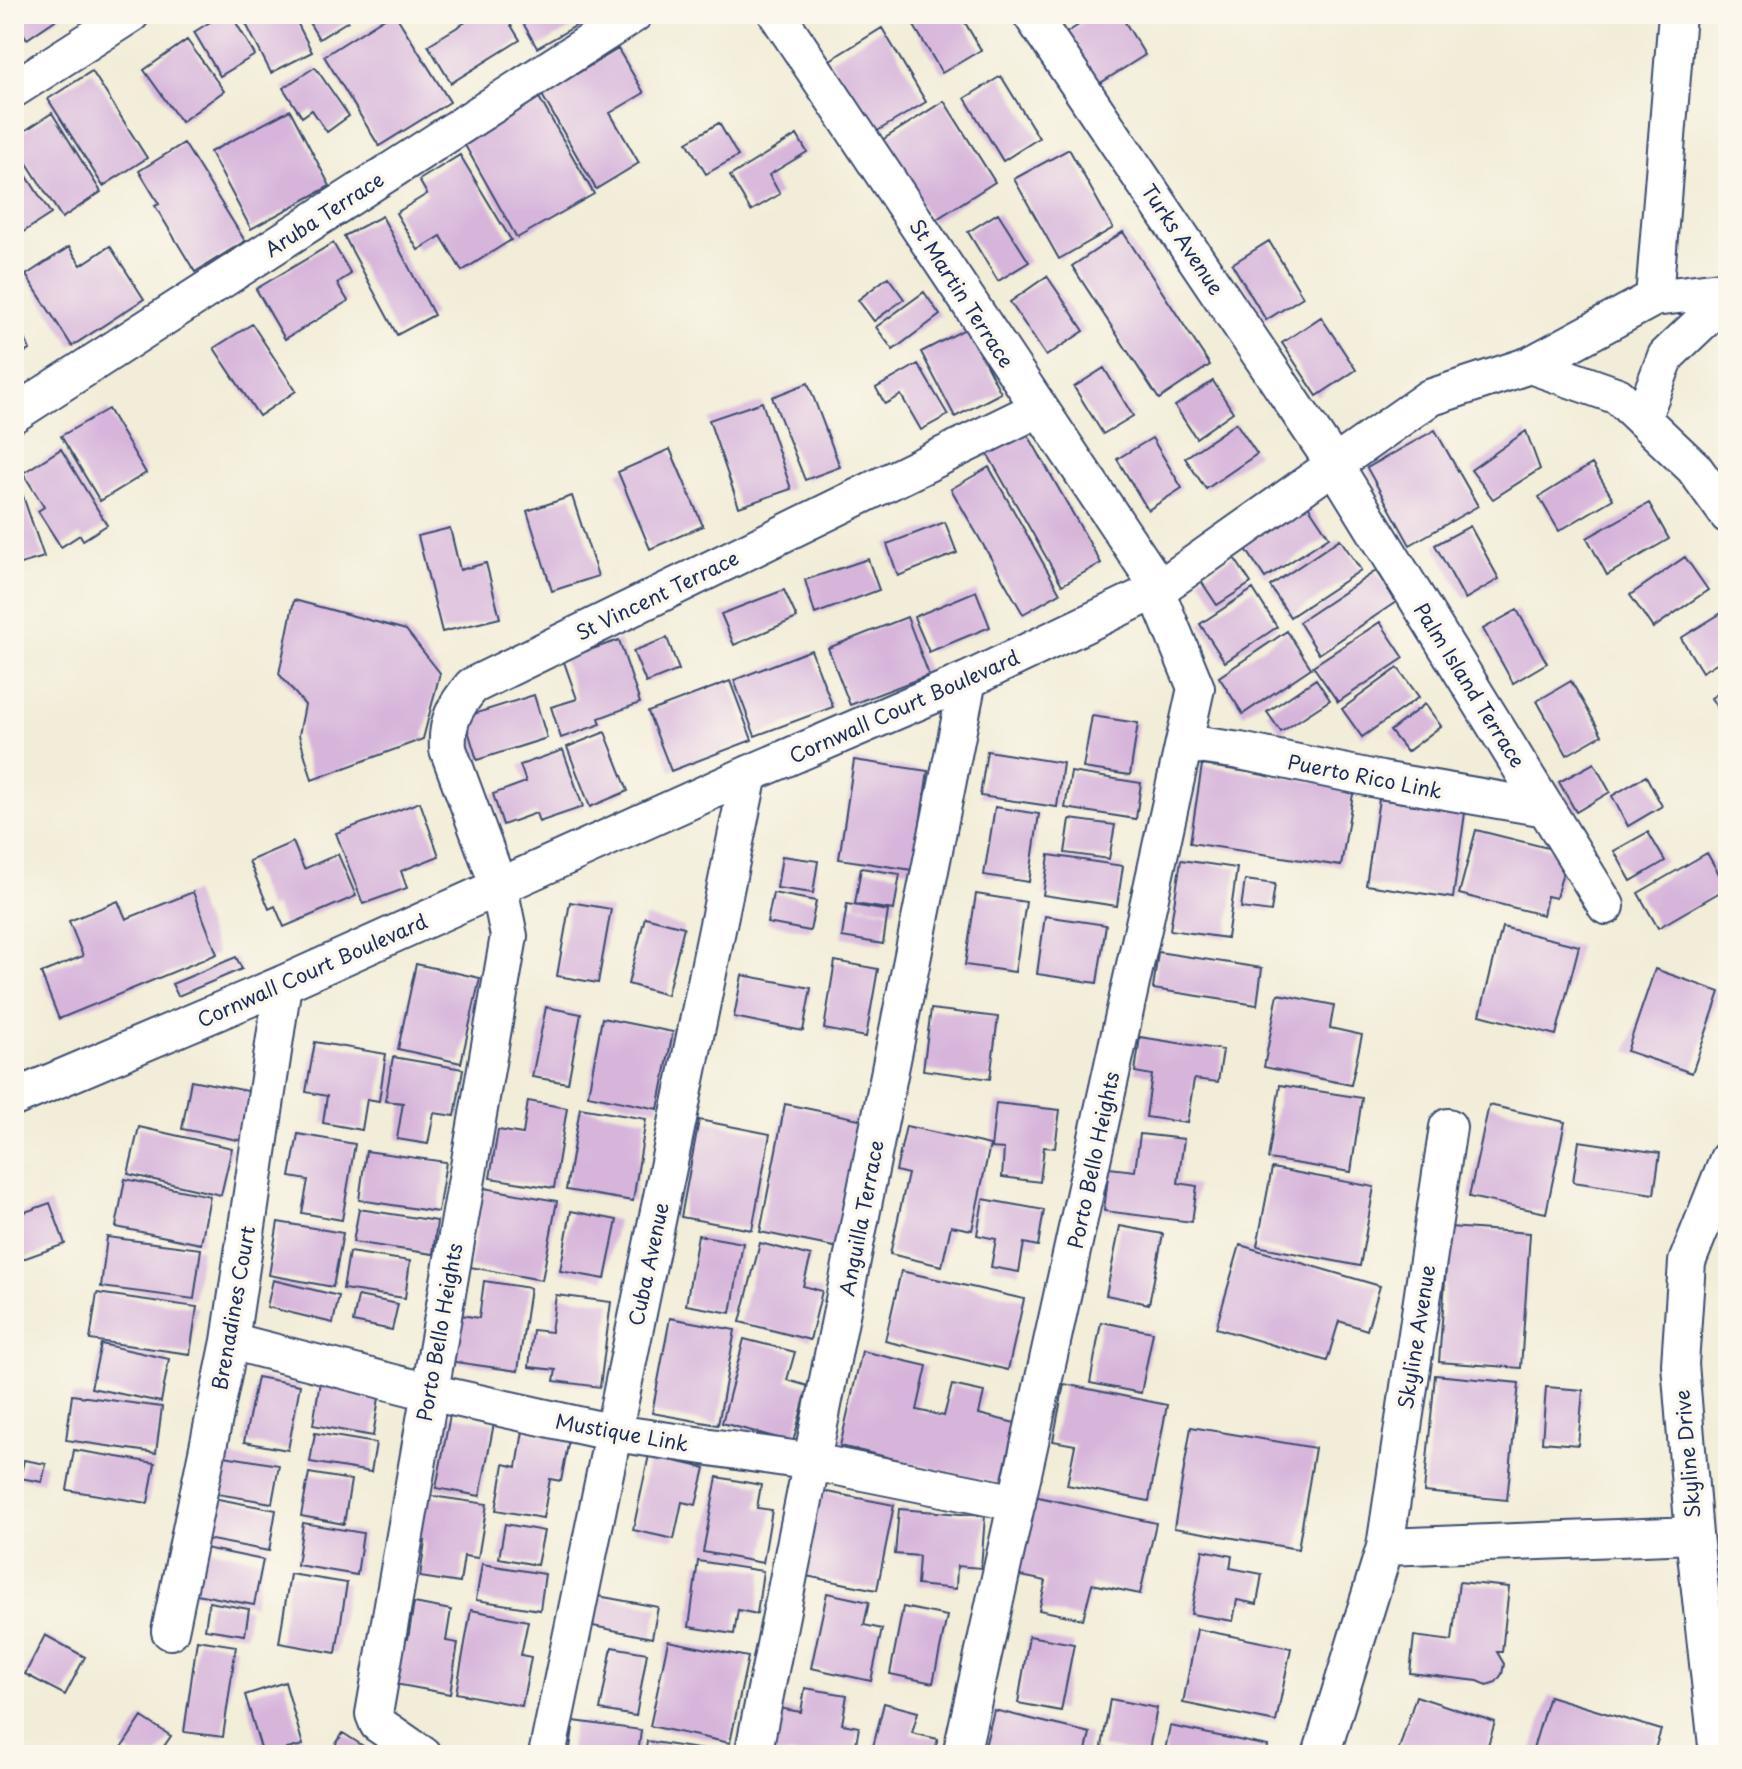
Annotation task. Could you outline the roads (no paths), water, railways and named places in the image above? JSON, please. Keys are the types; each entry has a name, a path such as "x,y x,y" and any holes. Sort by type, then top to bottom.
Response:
{"street":[{"path":"14,89 131,14"},
{"name":"Aruba Terrace","path":"14,414 634,14"},
{"name":"St Martin Terrace","path":"777,14 1152,581"},
{"name":"Turks Avenue","path":"1031,14 1334,464"},
{"path":"1677,14 1654,298 1728,289"},
{"path":"1642,419 1666,356 1728,297"},
{"name":"Cornwall Court Boulevard","path":"14,1098 283,984 749,774 968,680 1152,581 1334,464 1429,398 1530,365 1654,298"},
{"path":"1530,365 1618,396 1694,468 1728,515"},
{"name":"St Vincent Terrace","path":"499,887 448,749 447,731 452,713 472,686 1038,409"},
{"name":"Palm Island Terrace","path":"1334,464 1606,906"},
{"name":"Porto Bello Heights","path":"961,1755 1196,688 1152,581"},
{"name":"Anguilla Terrace","path":"753,1755 968,680"},
{"name":"Puerto Rico Link","path":"1185,743 1546,808"},
{"name":"Cuba Avenue","path":"547,1755 749,774"},
{"name":"Porto Bello Heights","path":"423,1755 378,1724 374,1714 509,936 499,887"},
{"name":"Brenadines Court","path":"170,1631 230,1341 283,984"},
{"name":"Skyline Avenue","path":"1321,1755 1385,1547 1448,1127"},
{"name":"Skyline Drive","path":"1718,1755 1694,1535 1680,1364 1687,1262 1718,1204 1728,1159"},
{"name":"Mustique Link","path":"230,1341 429,1392 614,1433 813,1462 1017,1503"},
{"path":"1385,1547 1694,1535"}]}
